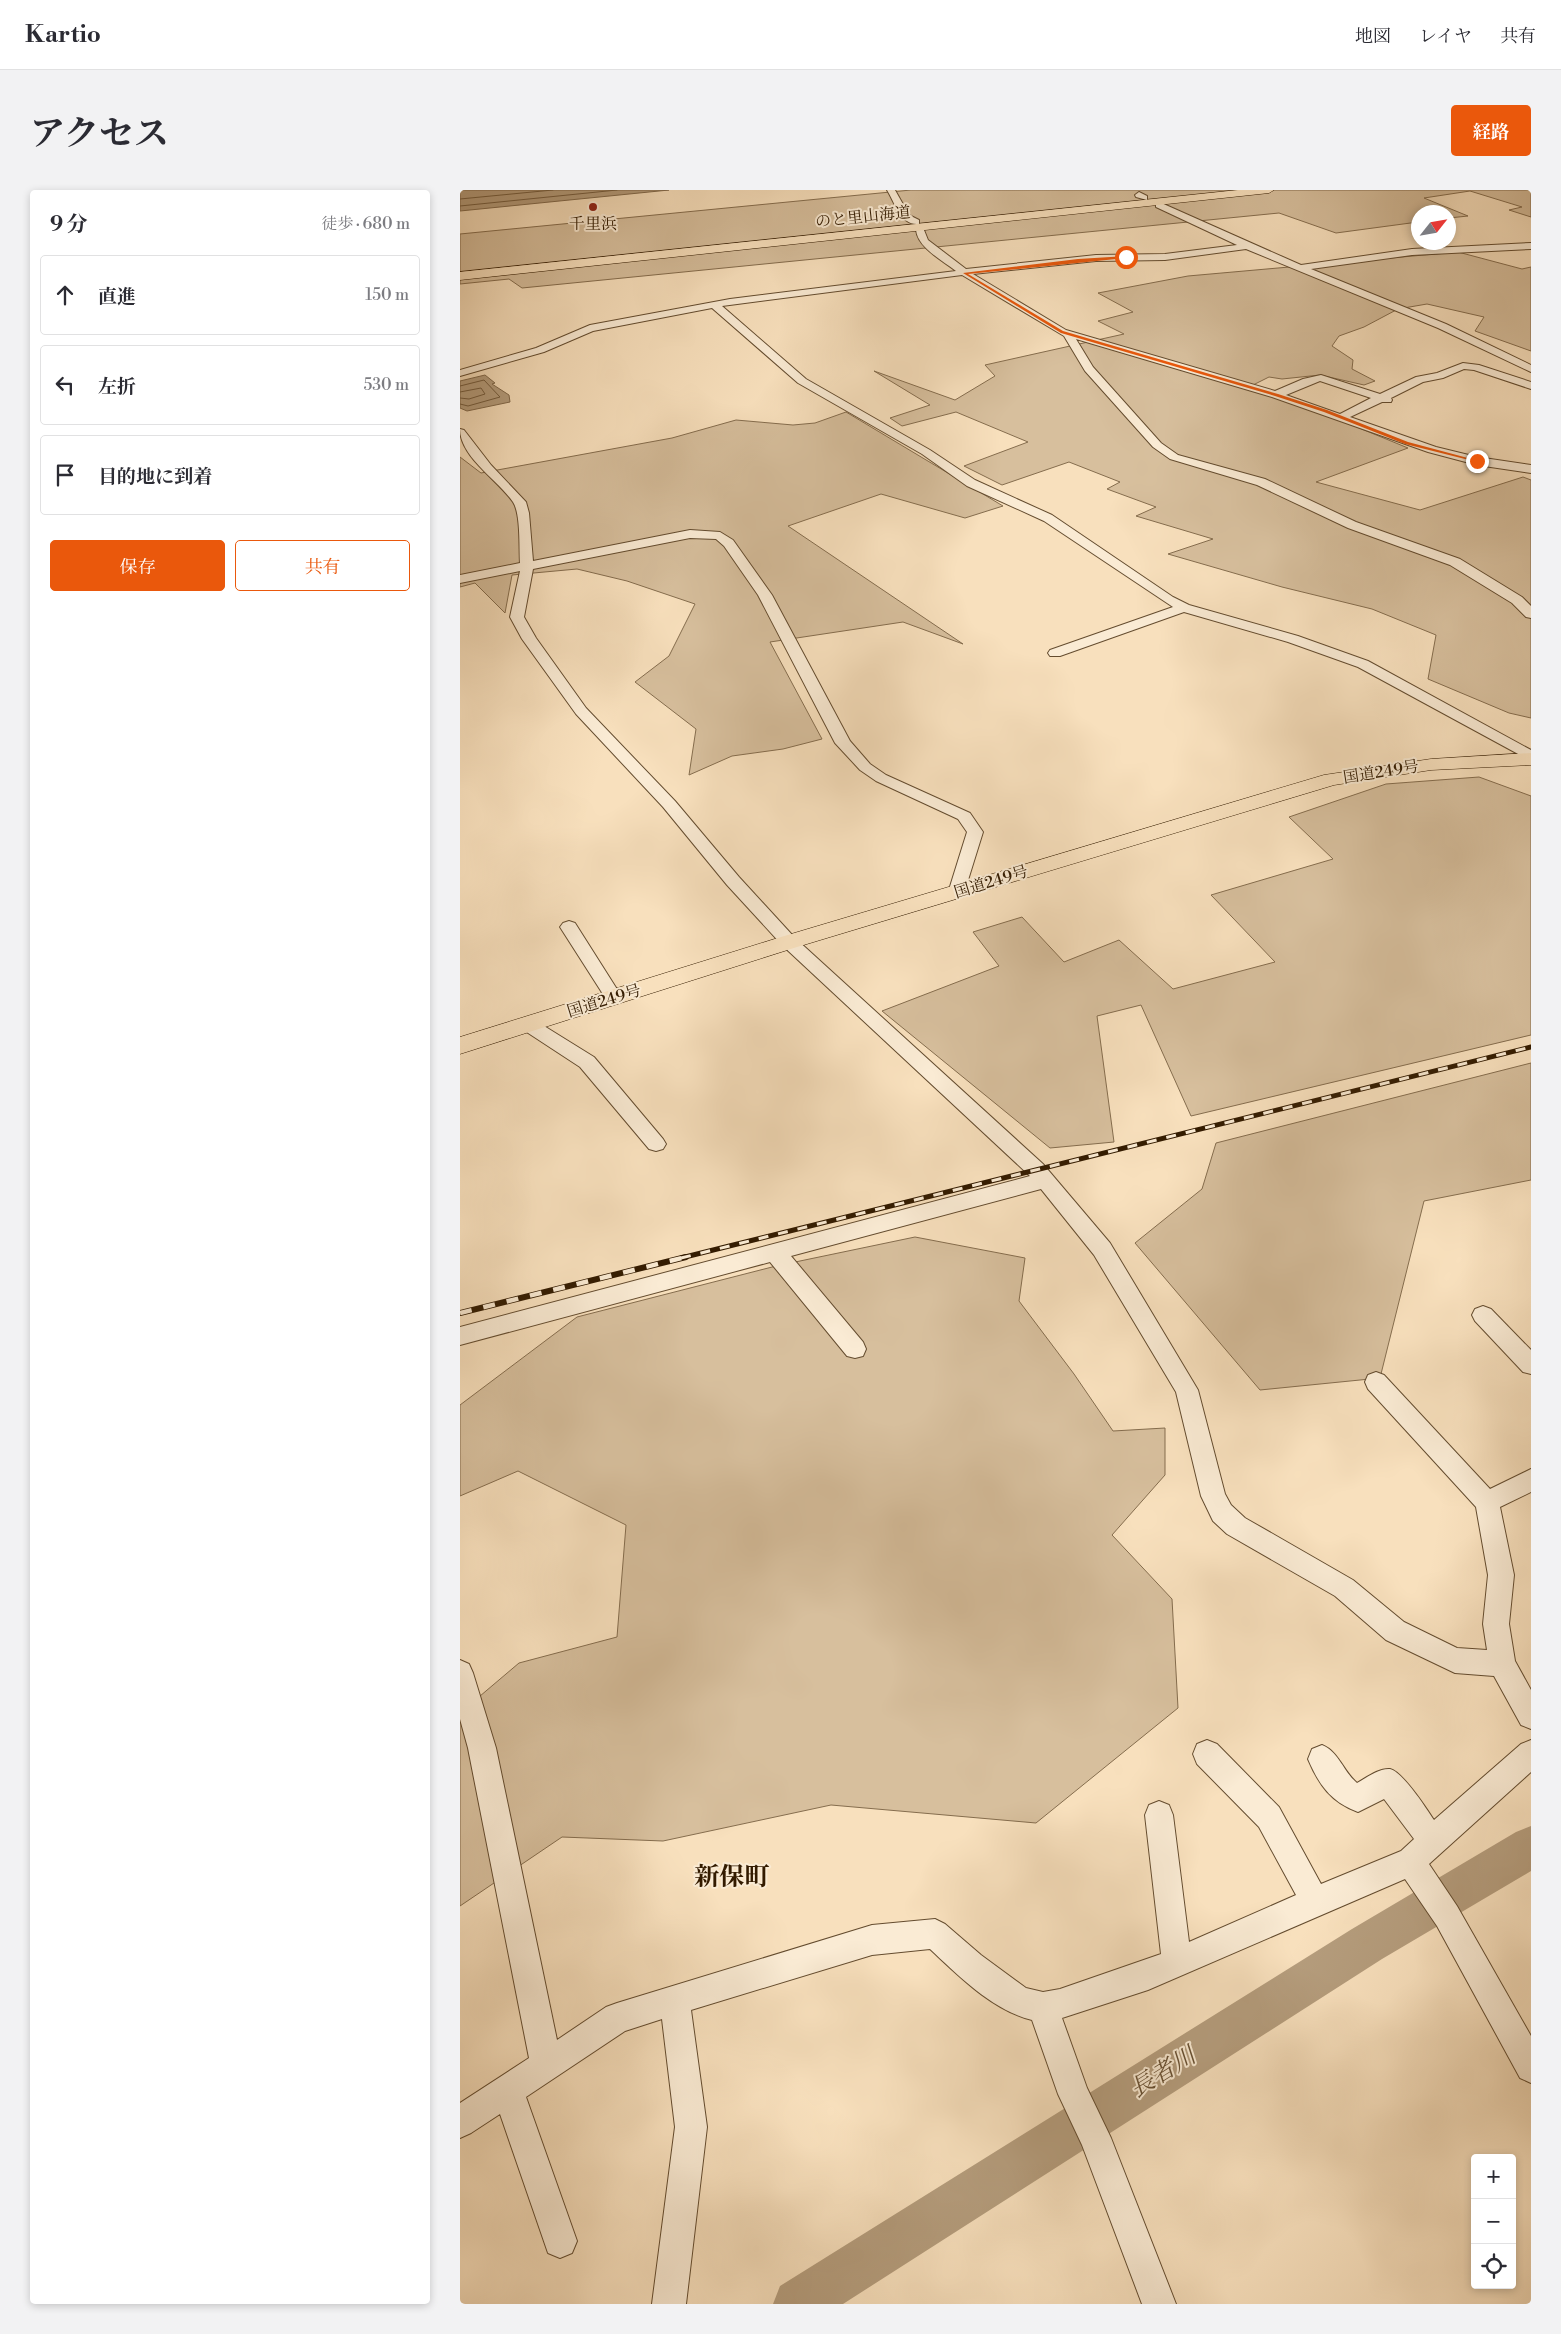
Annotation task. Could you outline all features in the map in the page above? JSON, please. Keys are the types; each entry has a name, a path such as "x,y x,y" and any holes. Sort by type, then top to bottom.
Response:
{"highway":[{"name":"のと里山海道","path":"460,274 1238,190"},
{"name":"のと里山海道","path":"460,274 1270,190"},
{"name":"国道249号","path":"460,1046 789,942 1331,779 1440,763 1531,757"}],"street":[{"path":"890,190 901,206 904,216 918,226 921,238 925,242 965,273 1056,329 1276,395 1342,417 1406,443 1477,461 1530,464"},
{"path":"1159,204 1298,268 1442,326 1531,369"},
{"path":"460,373 540,350 590,328 714,305 868,283 1096,258 1165,257 1247,246"},
{"path":"1298,268 1412,252 1531,246"},
{"path":"714,305 802,381 926,452 971,483 1048,518 1168,600 1184,608 1293,639 1363,664 1501,738 1531,757"},
{"path":"1068,334 1089,369 1157,445 1174,456 1261,482 1352,525 1456,562 1517,600 1531,614"},
{"path":"1342,417 1420,379 1439,376 1463,366 1474,367 1531,386"},
{"path":"1276,395 1307,381 1321,378 1395,402"},
{"path":"460,432 486,467 520,502 523,513 527,565 526,579 517,617 529,638 581,711 669,804 732,881 789,942 930,1074 1029,1162 1102,1249 1187,1390 1213,1496 1222,1513 1236,1526 1344,1588 1395,1631 1455,1660 1502,1664"},
{"path":"460,579 690,534 706,533 724,539 765,595 843,743 865,767 881,778 964,816 971,824 975,832 959,878 956,893"},
{"path":"1055,653 1184,608"},
{"path":"569,927 614,998"},
{"path":"529,1024 587,1062 656,1144"},
{"path":"460,1336 1045,1180"},
{"path":"775,1252 855,1349"},
{"path":"1483,1315 1531,1365"},
{"path":"1376,1382 1487,1502 1501,1575 1496,1624 1502,1664 1531,1716"},
{"path":"1487,1502 1531,1480"},
{"path":"460,1673 482,1748 546,2064"},
{"path":"1207,1754 1269,1817 1316,1902"},
{"path":"460,2122 617,2018 872,1940 936,1934 970,1966 1019,2001 1043,2007 1060,2004 1148,1975 1316,1902 1418,1873 1433,1840 1531,1754"},
{"path":"1322,1759 1342,1789 1350,1796 1358,1798 1380,1784 1389,1783 1433,1840"},
{"path":"1159,1815 1177,1962"},
{"path":"1418,1873 1447,1916 1531,2067"},
{"path":"669,2304 691,2127 676,2001"},
{"path":"1043,2007 1074,2094 1095,2138 1159,2304"},
{"path":"508,2090 560,2241"}],"shaded area":[{"path":"911,190 1531,190 1531,217 1509,210 1522,207 1470,191 1424,198 1441,205 1411,205 1411,223 1336,233 1279,213 522,288 509,279 460,284 460,234"},
{"path":"1456,211 1468,216 1456,217"},
{"path":"1458,252 1522,269 1531,267 1531,351 1475,331 1484,317 1427,304 1398,309 1364,327 1339,336 1332,346 1353,360 1352,369 1375,381 1364,385 1320,375 1282,379 1269,377 1247,388 1308,407 1408,448 1316,482 1420,510 1523,477 1531,480 1531,718 1509,713 1428,679 1436,635 1372,609 1282,587 1168,554 1213,539 1136,516 1156,507 1107,489 1120,482 1069,462 1002,485 964,466 1028,442 956,412 902,426 890,418 930,405 874,371 955,400 995,376 985,365 1124,334 1098,321 1133,312 1098,293 1188,276"},
{"path":"846,412 1003,506 965,518 881,494 788,526 963,644 903,622 770,642 822,739 783,749 732,756 689,775 696,729 635,682 669,656 695,604 627,581 577,569 512,575 505,613 475,583 460,587 460,457 481,473 672,438 736,420 793,425 815,423"},
{"path":"1479,777 1531,796 1531,1035 1191,1116 1141,1005 1097,1016 1114,1142 1050,1148 882,1011 999,966 973,932 1022,917 1064,962 1119,940 1173,989 1275,962 1211,895 1333,859 1289,817 1386,784"},
{"path":"1531,1063 1531,1180 1424,1201 1380,1378 1260,1390 1135,1243 1202,1189 1216,1143"},
{"path":"915,1237 1025,1258 1019,1301 1074,1374 1113,1431 1165,1428 1165,1475 1112,1535 1172,1599 1178,1708 1036,1823 831,1805 663,1841 562,1837 460,1906 460,1713 519,1663 617,1637 626,1525 518,1471 460,1496 460,1405 577,1317 776,1266"}],"water":[{"path":"460,190 669,190 460,211"},
{"path":"485,375 495,383 492,384 509,395 510,402 467,411 460,408 460,381"}],"waterway":[{"name":"長者川","path":"798,2304 1367,1944 1531,1847"}],"railway":[{"path":"681,1258 1531,1047"},
{"path":"460,1313 686,1257"}],"place":[{"name":"千里浜","path":"593,207"}],"district":[{"name":"新保町","path":"732,1877"}],"route":[{"path":"1126,257 1096,258 965,273 1062,332 1326,411 1406,443 1477,461"}]}
